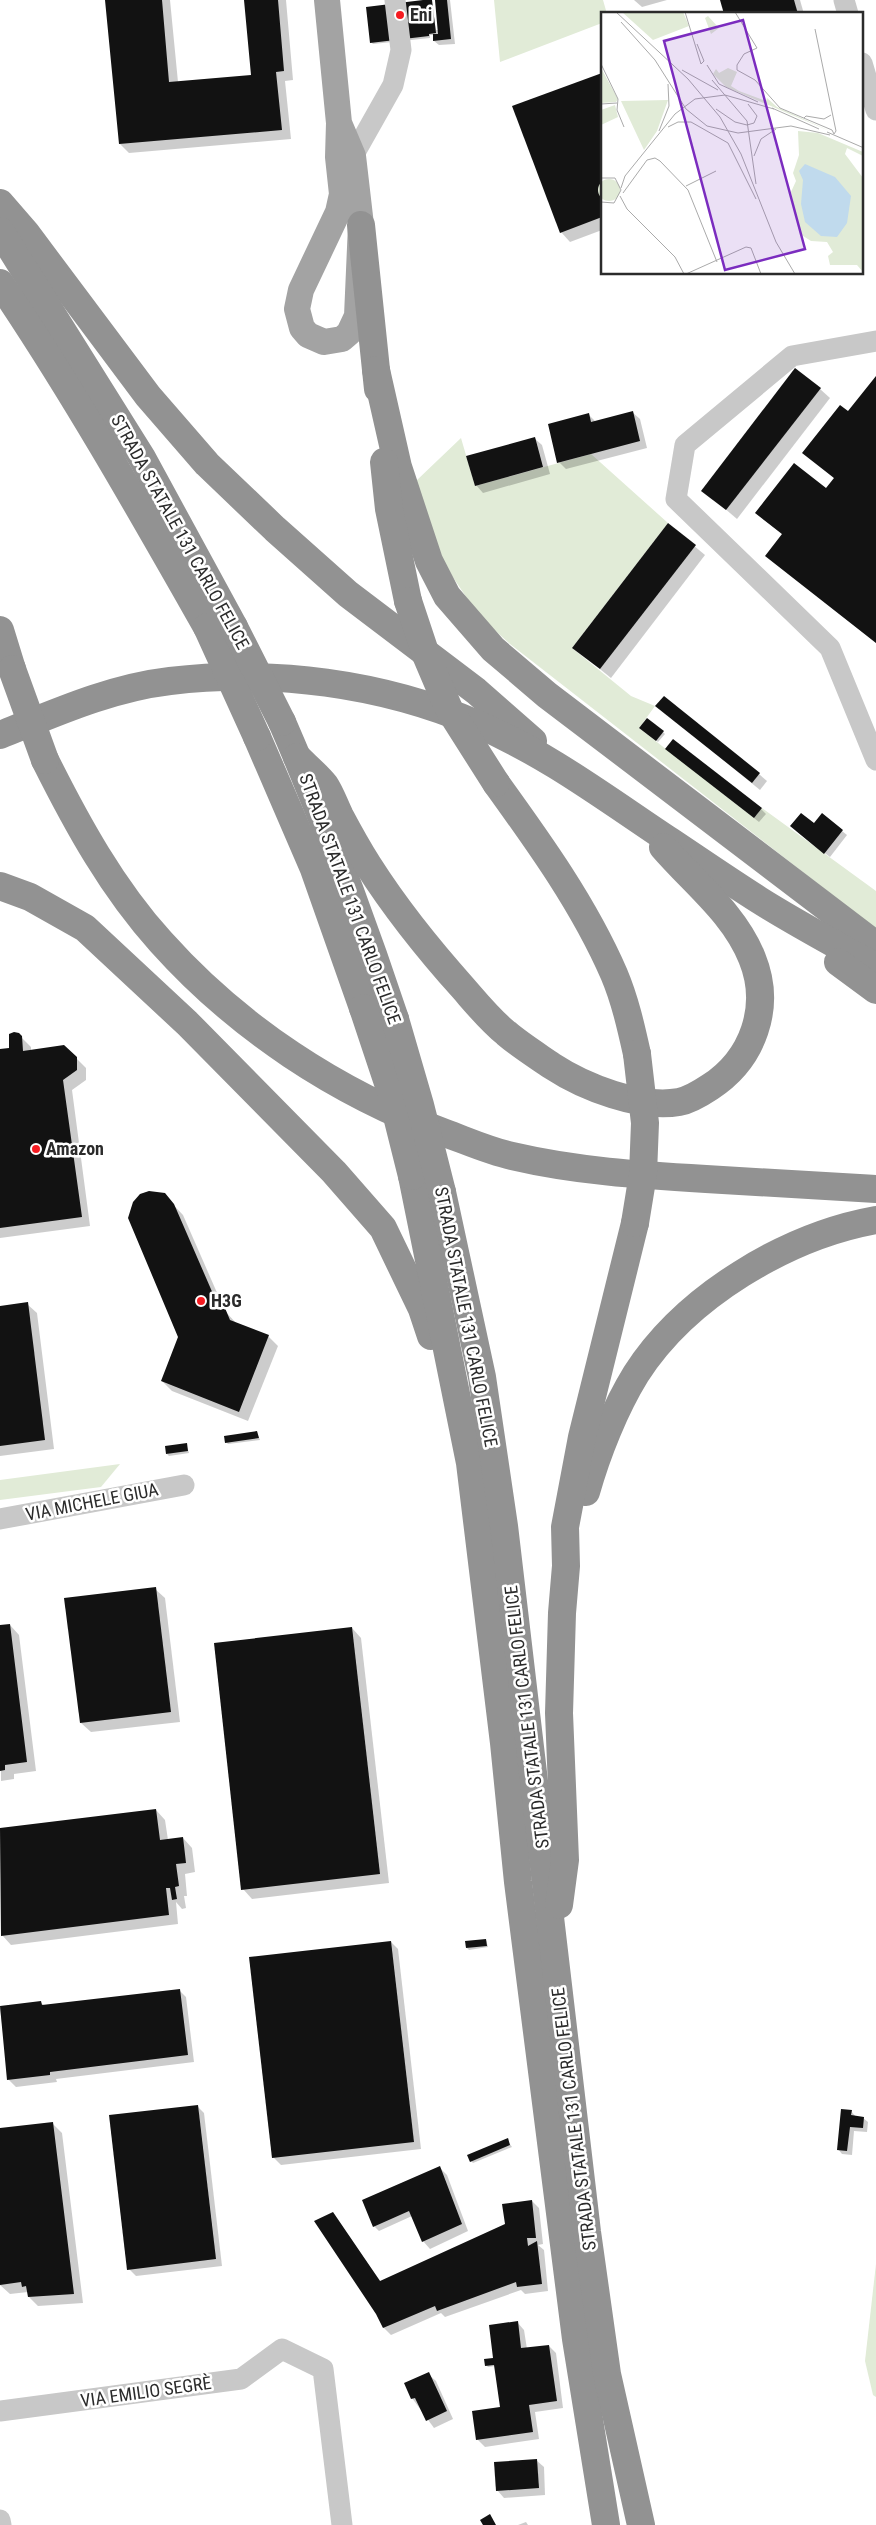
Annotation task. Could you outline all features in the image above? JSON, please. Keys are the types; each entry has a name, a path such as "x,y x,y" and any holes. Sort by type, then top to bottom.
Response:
{"highway":[{"path":"0,203 26,233 148,396 207,464 275,529 348,594 476,691 575,779"},
{"path":"361,225 389,509 408,601 426,655 449,710 579,905 614,974 628,1015 637,1054 645,1123 643,1174 635,1223 582,1437 565,1527 566,1566 562,1613 559,1713 565,1860 554,1948"},
{"name":"STRADA STATALE 131 CARLO FELICE","path":"0,231 142,458 234,627 282,722 298,756 366,933 395,1019 420,1105 442,1192 482,1376 501,1507 586,2232 607,2374 640,2525"},
{"name":"STRADA STATALE 131 CARLO FELICE","path":"0,284 34,333 127,487 207,627 314,869 391,1092 412,1176 470,1463 504,1743 518,1882 576,2339 606,2525"},
{"path":"376,370 398,467 429,561 447,596 493,649 547,695 876,945"},
{"path":"0,630 45,760 74,818 110,875 160,942 215,996 276,1045 342,1088 410,1120 462,1140 519,1157 602,1172 876,1190"},
{"path":"0,735 90,699 168,681 240,676 315,681 391,696 477,724 544,758 761,901 876,967"},
{"path":"298,756 325,785 353,842 381,886 414,930 445,968 505,1032 554,1067 597,1091 627,1098 679,1102 698,1095 719,1081 750,1045 758,1025 760,986 753,958 735,926 713,898 689,878 641,822"},
{"path":"0,886 30,897 85,928 208,1044 334,1172 384,1228 422,1308 433,1341 466,1553 491,1776 518,1882"},
{"path":"761,901 876,990"},
{"path":"566,1566 590,1478 606,1436 636,1374 656,1348 682,1320 729,1281 779,1251 850,1224 876,1220"}],"main road":[{"path":"327,0 340,123 338,157 342,194 341,204 298,300 299,320 302,328 316,340 324,342 342,339 354,325 357,316 361,225 353,156 340,123"}],"street":[{"path":"353,156 393,85 400,50 395,0"},
{"path":"864,70 876,110"},
{"path":"876,341 792,356 685,445 676,499 830,648 876,760"},
{"name":"VIA MICHELE GIUA","path":"0,1519 184,1485"},
{"name":"VIA EMILIO SEGRÈ","path":"0,2411 241,2379 282,2349 323,2369 342,2525"},
{"path":"0,2520 1,2525"}],"green space":[{"path":"494,0 603,0 606,12 601,12 601,23 500,62"},
{"path":"461,438 475,486 591,454 668,523 572,648 631,696 655,706 639,728 754,818 762,808 876,891 876,929 510,644 479,616 440,558 416,481"},
{"path":"120,1464 101,1487 0,1500 0,1480"},
{"path":"876,2264 876,2397 873,2395 865,2361"}],"building":[{"path":"105,0 162,0 169,82 251,75 244,0 278,0 284,71 276,72 282,130 119,144"},
{"path":"432,0 436,33 429,34 429,36 370,43 366,7"},
{"path":"435,0 447,0 451,39 433,41 433,34 438,34"},
{"path":"720,0 794,0 797,12 723,12"},
{"path":"601,73 601,217 560,233 512,106"},
{"path":"795,368 821,388 726,510 701,491"},
{"path":"876,376 876,643 765,556 782,534 755,513 794,463 826,488 834,478 802,453 840,405 848,411"},
{"path":"633,411 640,441 557,463 548,424 589,413 591,422"},
{"path":"535,437 543,467 475,486 466,456"},
{"path":"668,523 696,545 600,669 572,648"},
{"path":"664,696 760,773 752,783 655,706"},
{"path":"647,718 664,731 656,741 639,728"},
{"path":"673,739 762,808 754,818 665,749"},
{"path":"801,813 814,823 822,813 843,830 824,854 790,826"},
{"name":"Amazon","path":"14,1032 22,1036 23,1051 64,1045 77,1057 77,1070 63,1080 82,1217 0,1228 0,1049 9,1048 9,1034"},
{"path":"149,1191 165,1193 174,1204 220,1310 225,1308 230,1320 269,1335 239,1412 161,1381 178,1337 128,1218 133,1202 140,1194"},
{"path":"28,1302 45,1440 0,1446 0,1306"},
{"path":"257,1431 259,1438 225,1443 224,1436"},
{"path":"187,1443 188,1451 166,1454 165,1446"},
{"path":"156,1587 171,1712 80,1723 64,1598"},
{"path":"10,1624 27,1762 5,1765 5,1770 0,1771 0,1625"},
{"path":"352,1627 380,1874 241,1890 214,1643"},
{"path":"156,1809 160,1840 183,1837 186,1863 176,1864 179,1886 175,1887 177,1899 172,1900 170,1888 166,1888 169,1915 1,1936 0,1828"},
{"path":"486,1939 487,1946 466,1948 465,1941"},
{"path":"391,1941 414,2142 272,2158 249,1957"},
{"path":"180,1989 188,2055 50,2072 50,2075 7,2080 0,2006 41,2001 42,2005"},
{"path":"198,2105 216,2259 127,2270 109,2115"},
{"path":"841,2109 852,2110 851,2115 864,2117 863,2128 850,2127 847,2151 837,2150"},
{"path":"53,2122 74,2294 28,2297 26,2286 22,2287 21,2282 0,2285 0,2128"},
{"path":"508,2138 510,2145 470,2162 467,2155"},
{"path":"440,2166 462,2224 422,2242 409,2211 373,2227 362,2200"},
{"path":"532,2200 536,2238 527,2238 528,2246 537,2241 542,2284 517,2287 516,2282 437,2311 435,2306 383,2328 376,2314 314,2221 333,2212 380,2281 505,2224 502,2204"},
{"path":"518,2321 521,2348 549,2345 557,2401 529,2405 533,2432 476,2440 472,2411 500,2407 494,2365 485,2366 484,2359 493,2358 489,2325"},
{"path":"429,2372 447,2411 426,2421 415,2398 411,2399 404,2383"},
{"path":"537,2459 539,2488 496,2491 494,2462"},
{"path":"490,2514 496,2525 483,2525 480,2520"}],"place":[{"name":"Eni","path":"400,15"},
{"name":"Amazon","path":"36,1149"},
{"name":"H3G","path":"201,1301"}]}
